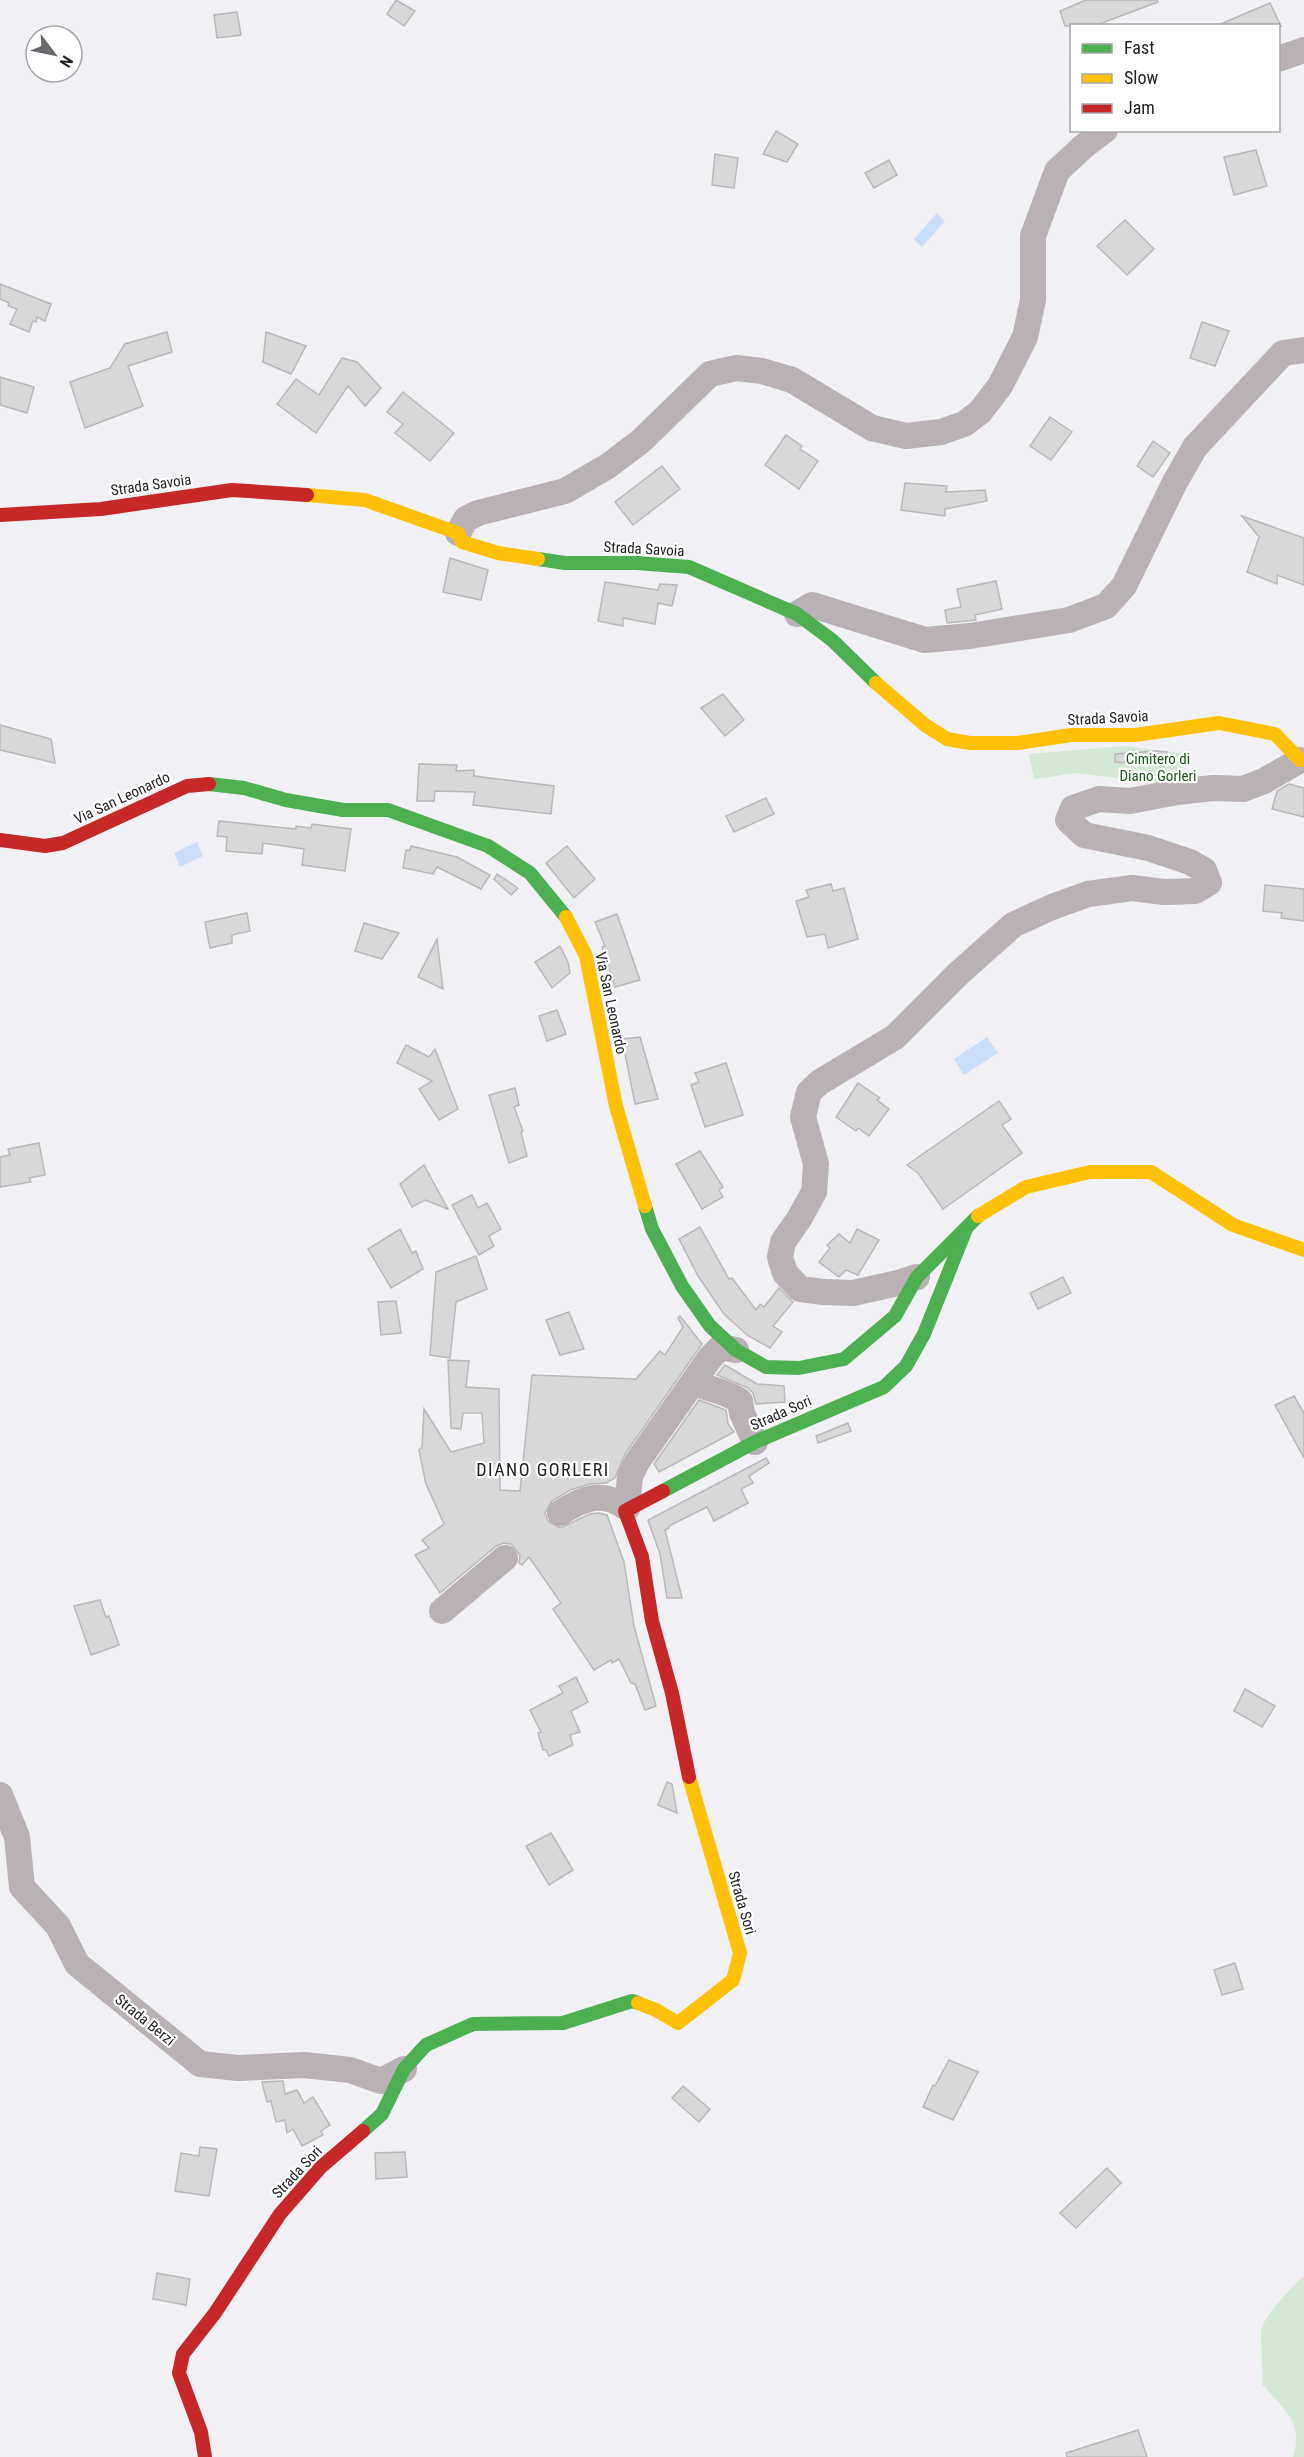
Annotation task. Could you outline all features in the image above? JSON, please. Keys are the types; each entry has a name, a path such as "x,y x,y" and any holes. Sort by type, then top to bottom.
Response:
{"street":[{"path":"1280,58 1304,50"},
{"path":"458,533 466,519 478,513 565,491 600,471 641,441 710,374 736,368 762,370 792,380 872,428 906,436 941,432 964,424 980,412 1000,386 1025,337 1033,300 1033,236 1057,171 1102,132"},
{"path":"797,614 813,605 925,640 970,636 1069,620 1106,606 1124,586 1175,482 1195,447 1283,353 1304,350"},
{"name":"Strada Savoia","path":"0,514 101,509 232,490 365,500 458,533 462,542 498,553 565,563 637,563 689,567 797,614 832,640 887,694 925,725 947,739 970,743 1018,743 1071,735 1135,735 1219,723 1275,734 1302,760"},
{"path":"917,1277 853,1293 800,1289 785,1273 780,1257 783,1242 799,1220 814,1192 816,1164 804,1117 809,1092 895,1037 1013,925 1088,894 1132,888 1164,892 1195,891 1209,883 1204,870 1190,862 1148,848 1084,835 1068,820 1073,808 1099,800 1130,801 1213,788 1243,789 1264,781 1302,760"},
{"name":"Via San Leonardo","path":"0,840 45,846 63,843 187,786 211,784 244,788 286,800 343,810 388,810 488,846 530,873 567,918 585,956 616,1106 652,1229 682,1286 710,1326 736,1350 766,1367 799,1368 844,1359 895,1316 917,1277 981,1214 1026,1187 1090,1172 1151,1172 1233,1225 1304,1250"},
{"name":"Strada Sori","path":"205,2457 201,2433 179,2373 183,2354 215,2313 280,2214 321,2167 382,2114 404,2069 426,2045 473,2024 563,2023 632,2001 656,2010 678,2023 733,1980 740,1953 694,1799 672,1693 652,1621 642,1557 624,1513 627,1508 755,1442 884,1387 906,1366 924,1334 966,1229"},
{"path":"560,1513 575,1503 599,1498 612,1498 627,1508 632,1470 661,1426 721,1347 736,1350"},
{"path":"694,1382 710,1390 725,1392 740,1401 742,1413 755,1442"},
{"path":"442,1611 505,1558"},
{"name":"Strada Berzi","path":"0,1795 17,1838 22,1887 58,1926 77,1964 201,2064 238,2068 304,2065 350,2070 381,2081 404,2069"}],"green space":[{"name":"Cimitero di Diano Gorleri","path":"1125,746 1187,754 1178,786 1078,773 1034,779 1029,754"},
{"path":"1304,2276 1304,2457 1293,2457 1296,2445 1294,2425 1284,2409 1262,2384 1261,2331 1274,2308"}],"water":[{"path":"937,213 945,221 922,247 914,239"},
{"path":"197,842 203,856 180,867 174,853"},
{"path":"987,1037 998,1053 964,1075 954,1059"}],"building":[{"path":"396,0 415,11 404,26 387,14"},
{"path":"1086,0 1157,0 1158,2 1099,24 1065,26 1060,11"},
{"path":"1270,3 1281,26 1280,24 1220,24"},
{"path":"237,12 241,35 217,38 214,15"},
{"path":"776,131 798,144 787,162 763,154"},
{"path":"1256,150 1267,186 1234,195 1224,157"},
{"path":"715,154 738,158 734,188 712,185"},
{"path":"889,160 897,175 874,188 865,173"},
{"path":"1125,220 1154,249 1127,275 1097,246"},
{"path":"0,284 51,304 45,321 37,317 29,332 10,324 17,309 8,306 9,303 0,299"},
{"path":"1202,322 1229,331 1215,366 1190,358"},
{"path":"167,332 172,352 128,366 143,406 85,428 70,382 110,368 125,344"},
{"path":"266,332 306,346 291,374 263,362"},
{"path":"342,358 357,362 381,388 365,406 348,386 316,433 277,404 296,379 319,395"},
{"path":"0,377 34,387 27,413 0,405"},
{"path":"403,392 454,433 430,461 395,433 403,424 387,412"},
{"path":"1050,417 1072,432 1051,460 1030,446"},
{"path":"786,435 802,446 800,449 818,461 799,489 765,465"},
{"path":"1153,441 1170,453 1153,477 1137,466"},
{"path":"662,466 680,489 633,525 615,502"},
{"path":"905,483 947,486 946,492 985,490 987,501 945,509 945,516 901,510"},
{"path":"1242,516 1304,538 1304,585 1277,575 1277,584 1247,572 1259,537"},
{"path":"450,558 488,570 481,600 443,592"},
{"path":"996,581 1002,609 975,615 976,620 947,623 945,610 961,607 957,589"},
{"path":"605,582 658,590 660,584 677,585 672,606 658,603 655,624 623,618 623,626 598,621"},
{"path":"723,694 744,720 725,736 701,708"},
{"path":"0,725 51,739 55,763 0,750"},
{"path":"1167,752 1165,766 1115,762 1115,754"},
{"path":"419,764 457,765 456,771 474,770 474,776 554,786 551,814 473,805 475,792 435,791 434,801 417,801"},
{"path":"1289,784 1304,788 1304,817 1272,809 1277,791"},
{"path":"766,798 774,814 734,832 726,816"},
{"path":"219,821 296,829 296,826 311,828 312,824 351,829 345,871 302,865 304,849 263,843 262,854 226,851 227,837 217,836"},
{"path":"411,846 457,857 490,875 481,889 437,867 433,874 403,868 406,850 410,850"},
{"path":"567,846 595,879 574,898 546,863"},
{"path":"497,874 518,888 511,895 494,879"},
{"path":"831,884 833,891 844,888 858,939 828,948 825,934 807,937 796,901 809,897 806,890"},
{"path":"1265,885 1304,889 1304,921 1281,918 1282,913 1263,911"},
{"path":"247,913 250,931 232,935 232,943 210,948 205,922"},
{"path":"617,914 640,980 615,987 602,947 605,946 595,922"},
{"path":"364,923 399,933 382,959 355,951"},
{"path":"437,939 443,989 418,977"},
{"path":"560,946 568,962 570,973 552,988 535,962"},
{"path":"557,1010 566,1034 547,1041 539,1016"},
{"path":"640,1037 658,1099 635,1104 622,1039"},
{"path":"406,1045 429,1057 435,1049 458,1109 439,1120 419,1089 432,1081 397,1063"},
{"path":"726,1063 743,1115 705,1127 691,1085 699,1082 695,1073"},
{"path":"858,1083 880,1098 877,1100 889,1109 869,1136 858,1128 856,1131 836,1117"},
{"path":"515,1088 519,1105 514,1107 523,1131 521,1132 527,1156 509,1163 489,1095"},
{"path":"999,1101 1011,1119 1002,1125 1022,1153 943,1209 918,1173 907,1165"},
{"path":"39,1143 45,1175 29,1178 31,1182 0,1187 0,1157 10,1155 8,1149"},
{"path":"700,1151 723,1187 719,1190 723,1197 702,1209 676,1164"},
{"path":"424,1165 448,1209 425,1200 412,1207 400,1184"},
{"path":"472,1195 478,1208 487,1203 501,1229 489,1236 494,1246 479,1255 452,1205"},
{"path":"700,1227 729,1279 732,1278 756,1310 760,1304 764,1307 779,1288 793,1302 773,1326 782,1332 770,1348 747,1335 724,1314 698,1276 679,1239"},
{"path":"400,1229 412,1253 416,1251 423,1269 391,1288 368,1249"},
{"path":"857,1229 879,1240 858,1275 846,1270 839,1277 819,1262 830,1248 827,1245 839,1234 850,1243"},
{"path":"476,1256 487,1289 456,1302 450,1358 430,1355 436,1272"},
{"path":"1063,1277 1071,1293 1038,1309 1030,1293"},
{"path":"396,1301 401,1333 381,1335 378,1302"},
{"path":"569,1312 584,1349 560,1355 546,1320"},
{"path":"680,1316 702,1344 625,1454 615,1478 606,1483 590,1484 570,1490 552,1501 545,1513 548,1521 560,1528 590,1514 607,1515 624,1562 634,1626 656,1706 645,1710 635,1684 631,1683 619,1659 612,1663 611,1660 594,1670 553,1609 561,1603 529,1557 522,1565 519,1563 520,1555 511,1544 503,1543 495,1547 440,1593 415,1555 429,1548 422,1540 444,1524 426,1484 419,1450 422,1447 424,1409 451,1452 484,1443 482,1413 463,1413 461,1429 451,1428 448,1360 469,1361 466,1387 499,1389 500,1490 520,1491 532,1375 636,1379 660,1351 665,1355 683,1327 678,1318"},
{"path":"725,1365 757,1384 784,1386 785,1402 756,1404 753,1393 748,1388 717,1375"},
{"path":"1294,1396 1304,1413 1304,1458 1275,1405"},
{"path":"699,1400 726,1410 728,1424 734,1432 659,1472 654,1464"},
{"path":"848,1423 851,1431 818,1443 816,1436"},
{"path":"766,1458 769,1463 749,1476 753,1483 741,1489 748,1503 714,1521 707,1507 665,1530 682,1598 667,1598 660,1554 648,1520"},
{"path":"100,1600 106,1617 109,1616 119,1645 91,1655 74,1606"},
{"path":"576,1677 588,1702 571,1711 580,1732 570,1735 573,1745 549,1756 546,1750 543,1750 538,1733 541,1732 530,1710 563,1693 559,1686"},
{"path":"1245,1689 1275,1706 1262,1727 1234,1711"},
{"path":"667,1782 672,1784 677,1813 658,1805"},
{"path":"551,1833 573,1870 549,1885 526,1846"},
{"path":"1235,1963 1243,1989 1222,1995 1214,1970"},
{"path":"949,2060 978,2072 953,2120 923,2107 933,2085 935,2086"},
{"path":"283,2081 285,2094 297,2090 304,2103 313,2097 330,2125 321,2131 323,2135 302,2146 293,2129 287,2133 285,2120 276,2122 271,2101 267,2102 262,2082"},
{"path":"683,2086 710,2109 699,2122 672,2098"},
{"path":"200,2147 217,2149 209,2196 175,2191 181,2153 199,2156"},
{"path":"405,2152 407,2177 376,2179 375,2153"},
{"path":"1107,2168 1121,2183 1076,2228 1060,2213"},
{"path":"157,2273 190,2279 186,2305 153,2299"},
{"path":"1138,2430 1147,2457 1067,2457 1066,2453"}],"traffic: fast":[{"path":"538,559 565,563 637,563 689,567 797,614 832,640 876,683"},
{"path":"209,784 244,788 286,800 343,810 388,810 488,846 530,873 566,917"},
{"path":"645,1206 652,1229 682,1286 710,1326 736,1350 766,1367 799,1368 844,1359 895,1316 917,1277 978,1216"},
{"path":"663,1491 755,1442 884,1387 906,1366 924,1334 966,1229"},
{"path":"363,2131 382,2114 404,2069 426,2045 473,2024 563,2023 632,2001 638,2003"}],"traffic: slow":[{"path":"307,495 365,500 458,533 462,542 498,553 538,559"},
{"path":"876,683 925,725 947,739 970,743 1018,743 1071,735 1135,735 1219,723 1275,734 1300,760 1304,760"},
{"path":"566,917 586,956 616,1106 645,1206"},
{"path":"978,1216 1026,1187 1090,1172 1151,1172 1233,1225 1304,1250"},
{"path":"638,2003 678,2023 733,1980 740,1953 689,1777"}],"traffic: jam":[{"path":"0,515 101,509 232,490 307,495"},
{"path":"0,840 45,846 63,843 187,786 209,784"},
{"path":"663,1491 625,1511 642,1557 652,1621 672,1693 689,1777"},
{"path":"205,2457 201,2432 179,2373 183,2354 215,2313 280,2214 321,2167 363,2131"}],"district":[{"name":"DIANO GORLERI","path":"543,1470"}]}
